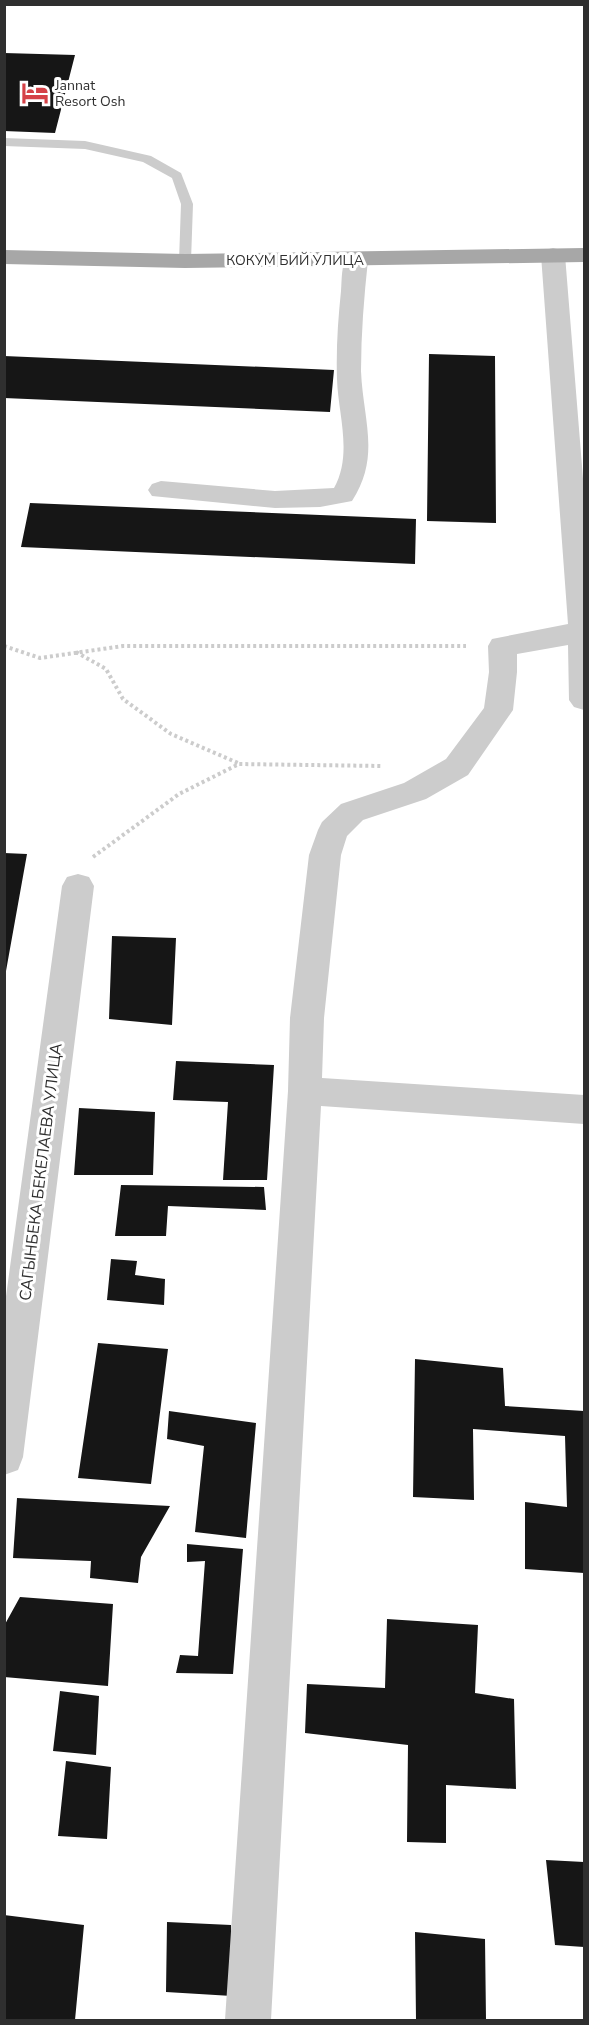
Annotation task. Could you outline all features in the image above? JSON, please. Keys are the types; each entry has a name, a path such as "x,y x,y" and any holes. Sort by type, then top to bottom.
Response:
{"main road":[{"name":"КОКУМ БИЙ УЛИЦА","path":"4,257 185,261 585,255"}],"street":[{"path":"553,255 583,639 585,700"},
{"path":"161,490 258,499 320,499 343,495 351,484 356,469 355,426 349,374 350,318 356,260"},
{"path":"248,2020 305,1091 307,1018 325,855 333,830 351,812 415,790 457,767 498,710 503,672 502,646 564,636 583,639"},
{"name":"САГЫНБЕКА БЕКЕЛАЕВА УЛИЦА","path":"4,1457 16,1280 78,886"},
{"path":"305,1091 585,1110"}],"lane":[{"path":"4,142 86,145 147,159 177,176 187,204 185,261"}],"path":[{"path":"4,646 40,658 123,646 502,646"},
{"path":"76,652 106,669 123,699 171,734 239,764 388,766"},
{"path":"78,886 94,854 179,794 239,764"}],"building":[{"name":"Jannat Resort Osh","path":"4,53 75,55 55,133 4,131"},
{"path":"429,354 495,356 496,523 427,521"},
{"path":"4,356 334,370 330,412 4,398"},
{"path":"30,503 416,519 415,564 21,547"},
{"path":"4,853 27,854 6,971 4,971"},
{"path":"112,936 176,938 172,1025 109,1019"},
{"path":"176,1061 274,1065 267,1180 223,1180 228,1102 173,1100"},
{"path":"79,1108 155,1112 153,1175 74,1175"},
{"path":"121,1185 264,1187 266,1210 168,1206 166,1236 115,1236"},
{"path":"111,1259 137,1261 135,1275 165,1279 164,1305 107,1300"},
{"path":"98,1343 168,1349 151,1484 78,1478"},
{"path":"415,1359 503,1368 505,1406 584,1411 584,1573 525,1569 525,1502 567,1507 565,1436 473,1429 474,1500 413,1497"},
{"path":"169,1411 256,1423 246,1538 195,1532 204,1446 167,1439"},
{"path":"17,1498 170,1506 141,1557 138,1583 90,1578 91,1561 13,1558"},
{"path":"187,1544 243,1549 233,1674 176,1673 180,1655 198,1656 205,1561 187,1562"},
{"path":"20,1597 113,1604 108,1686 4,1677 4,1626"},
{"path":"387,1619 478,1625 475,1693 514,1699 516,1789 446,1785 446,1843 407,1842 408,1745 305,1733 307,1684 385,1688"},
{"path":"60,1691 99,1696 96,1755 53,1751"},
{"path":"66,1761 111,1767 107,1839 58,1836"},
{"path":"546,1860 584,1862 584,1947 555,1945"},
{"path":"4,1915 84,1925 75,2020 4,2020"},
{"path":"167,1922 231,1925 232,1996 166,1992"},
{"path":"415,1932 485,1939 486,2020 416,2020"}],"place":[{"name":"Jannat Resort Osh","path":"35,93"}]}
